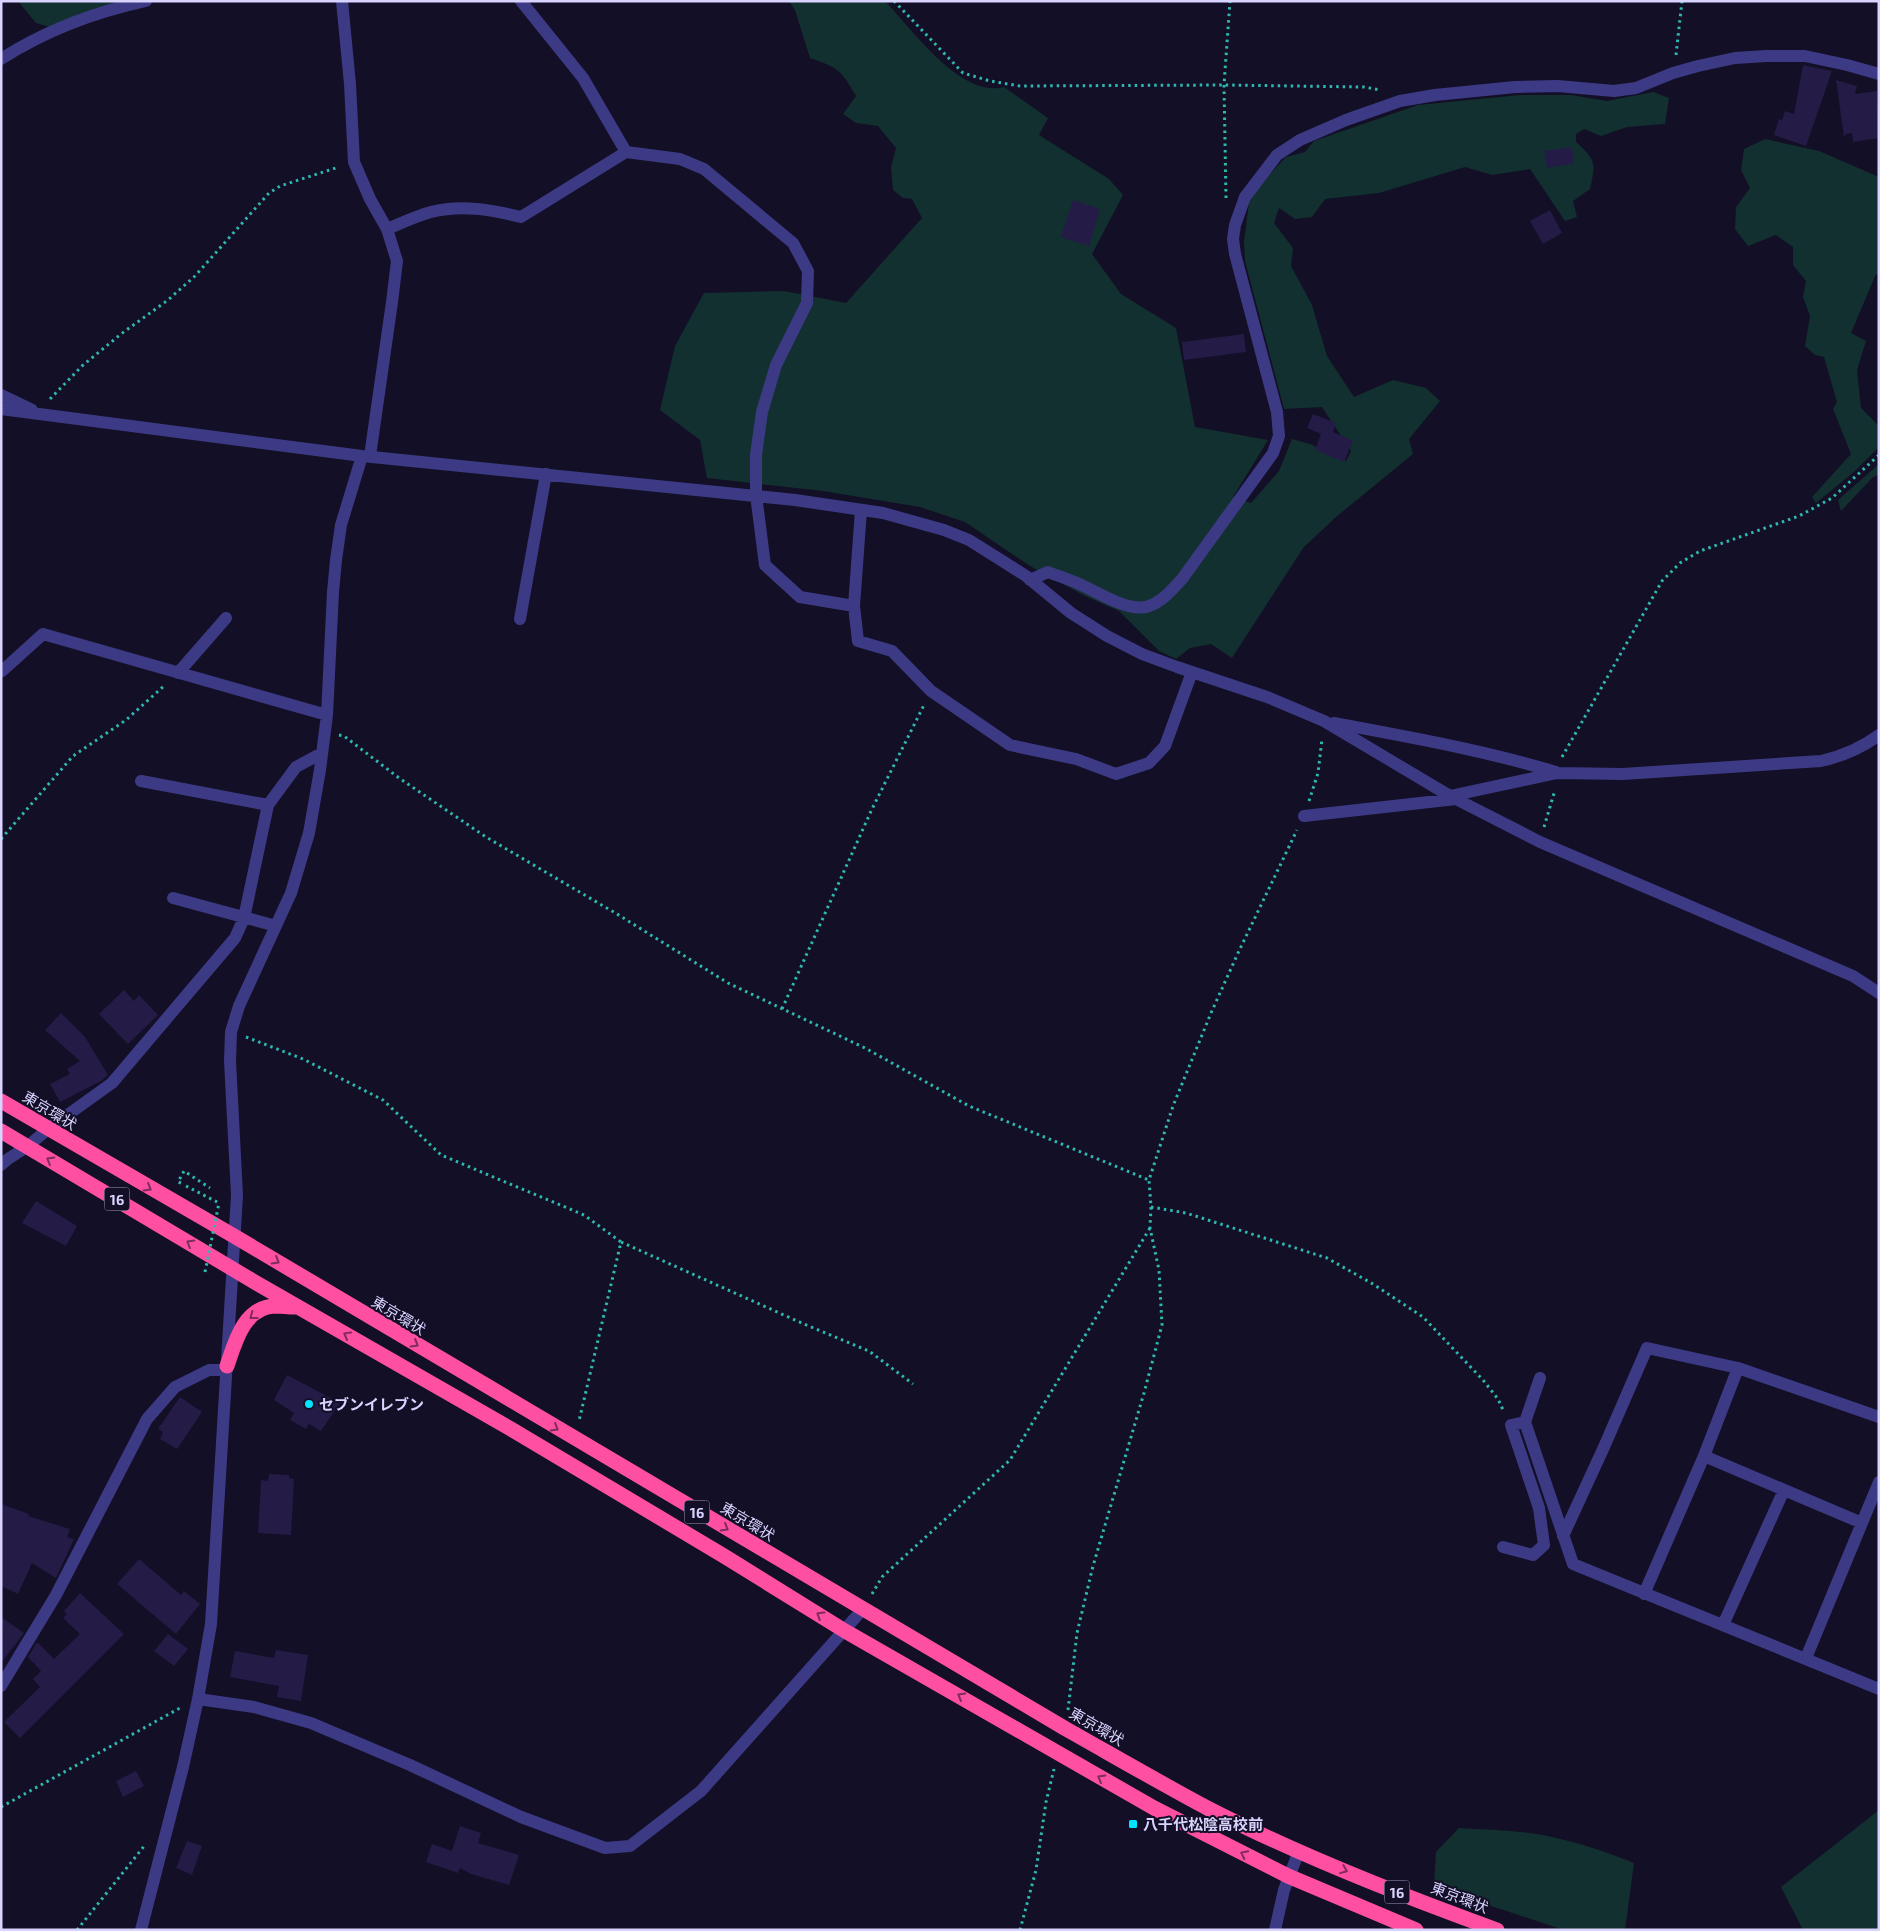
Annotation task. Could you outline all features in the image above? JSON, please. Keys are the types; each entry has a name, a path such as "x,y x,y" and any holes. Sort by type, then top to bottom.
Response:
{"highway":[{"name":"東京環状","path":"1,1101 234,1236 1066,1729 1212,1810 1299,1851 1436,1908 1497,1930"},
{"name":"16","path":"1,1131 299,1308 536,1444 724,1556 845,1631 1154,1808 1288,1876 1416,1930"},
{"path":"227,1368 236,1339 244,1322 258,1311 273,1306 299,1308"}],"street":[{"path":"1,59 53,31 111,9 146,1"},
{"path":"142,1930 183,1767 198,1699 211,1624 237,1195 230,1061 231,1032 239,1006 291,893 309,833 327,715 333,592 341,525 366,456 392,302 396,260 387,229 370,199 354,162 350,84 342,1"},
{"path":"520,1 583,78 626,152"},
{"path":"1030,580 1048,572 1110,599 1135,607 1147,606 1164,598 1182,579 1273,453 1279,436 1277,412 1235,254 1233,239 1235,224 1245,197 1277,155 1300,140 1346,120 1400,101 1436,95 1515,87 1558,86 1614,91 1636,88 1673,73 1735,58 1806,56 1879,74"},
{"path":"387,229 432,212 471,207 521,217 626,152 680,158 704,169 793,243 808,270 807,303 776,365 762,412 756,455 756,496 765,565 800,597 854,606"},
{"path":"1,395 41,414"},
{"path":"1,409 366,456 756,496 883,513 944,530 969,540 1030,580 1070,613 1107,636 1142,654 1267,697 1324,721 1453,797 1540,842 1853,976 1879,993"},
{"path":"520,619 546,474"},
{"path":"861,510 854,606 858,641 892,651 931,691 1010,745 1076,759 1116,774 1149,763 1165,746 1192,672"},
{"path":"178,673 226,618"},
{"path":"2,671 43,634 327,715"},
{"path":"1324,721 1434,742 1520,761 1557,772 1623,774 1820,761 1842,756 1879,736"},
{"path":"1,1165 112,1083 235,938 244,918 268,805 296,767 322,753"},
{"path":"1304,816 1453,797 1557,772"},
{"path":"141,781 268,805"},
{"path":"173,898 276,926"},
{"path":"1563,1536 1604,1447 1646,1348 1738,1368 1879,1417"},
{"path":"1,1686 56,1596 147,1419 175,1387 210,1370 227,1368"},
{"path":"1644,1594 1704,1456 1738,1368"},
{"path":"1540,1378 1525,1422 1573,1564 1879,1689"},
{"path":"1503,1547 1533,1556 1544,1545 1538,1508 1511,1425 1525,1422"},
{"path":"1704,1456 1862,1523"},
{"path":"1806,1658 1879,1482"},
{"path":"1723,1625 1784,1490"},
{"path":"1538,1508 1552,1503"},
{"path":"198,1699 254,1707 311,1723 410,1765 521,1817 605,1848 630,1846 701,1791 845,1631 862,1609"},
{"path":"1275,1930 1279,1906 1288,1876 1299,1851"}],"path":[{"path":"894,1 963,73 990,82 1020,86 1224,85 1364,87 1388,92 1400,101"},
{"path":"1227,205 1224,85 1230,1"},
{"path":"1673,73 1682,1"},
{"path":"41,414 45,403 82,366 121,334 168,300 195,276 270,193 280,186 354,162"},
{"path":"1540,842 1557,772 1662,581 1680,563 1700,551 1799,516 1832,498 1879,455"},
{"path":"1,839 73,756 126,720 178,673"},
{"path":"782,1009 872,808 931,691"},
{"path":"1066,1729 1077,1633 1093,1566 1162,1325 1159,1270 1150,1228 1149,1180 1173,1106 1211,1013 1304,816 1318,773 1324,721"},
{"path":"325,731 344,736 399,778 486,837 617,914 728,983 865,1048 968,1106 1149,1180"},
{"path":"231,1032 303,1059 383,1100 441,1155 584,1215 621,1242 869,1351 913,1384"},
{"path":"205,1272 219,1202 178,1182 184,1171 210,1188"},
{"path":"1151,1207 1186,1212 1327,1258 1373,1284 1423,1317 1455,1349 1498,1400 1511,1425"},
{"path":"862,1609 882,1577 1010,1460 1150,1228"},
{"path":"575,1439 621,1242"},
{"path":"1,1807 198,1699"},
{"path":"1020,1930 1036,1870 1046,1802 1060,1754"},
{"path":"77,1930 146,1843"}],"green space":[{"path":"18,1 152,1 53,28 36,23"},
{"path":"789,1 885,1 923,44 954,72 971,82 987,88 1004,87 1048,118 1039,135 1109,179 1123,195 1092,254 1121,294 1176,328 1195,427 1268,440 1233,497 1251,503 1279,471 1292,439 1310,444 1346,461 1351,451 1322,407 1284,409 1245,261 1244,242 1250,195 1286,157 1305,152 1314,141 1418,105 1520,95 1571,95 1607,101 1653,92 1669,98 1665,124 1627,127 1601,136 1584,129 1576,134 1576,142 1593,162 1593,173 1590,189 1573,201 1577,217 1565,221 1530,169 1492,175 1465,167 1379,193 1325,199 1312,217 1295,219 1279,208 1274,223 1293,248 1291,266 1312,305 1327,356 1354,397 1393,380 1426,388 1440,401 1409,439 1413,454 1336,517 1303,548 1232,658 1211,644 1190,648 1176,659 1159,651 1119,611 1085,596 1030,566 965,522 920,507 823,491 707,478 700,440 660,410 675,346 704,293 784,291 846,303 922,218 912,199 903,198 893,190 891,167 896,148 878,126 856,123 843,114 856,96 847,80 838,71 827,64 810,58 795,10"},
{"path":"1765,139 1819,151 1879,177 1879,275 1876,274 1851,333 1866,341 1857,370 1861,408 1879,426 1879,447 1855,471 1816,503 1812,497 1851,454 1833,409 1837,402 1824,357 1815,355 1805,346 1810,316 1803,297 1806,281 1793,265 1793,247 1776,235 1748,246 1735,229 1736,207 1750,188 1741,170 1744,149"},
{"path":"1879,464 1879,475 1873,477 1841,511 1838,500"},
{"path":"1879,1810 1879,1930 1803,1930 1781,1887"},
{"path":"1459,1828 1529,1833 1562,1839 1634,1863 1625,1930 1564,1930 1434,1887 1436,1852"}],"building":[{"path":"1803,65 1832,71 1806,146 1774,135 1779,119 1782,120 1785,111 1794,114"},
{"path":"1836,80 1857,86 1855,94 1877,91 1879,138 1853,142 1852,133 1846,134 1844,137"},
{"path":"1572,147 1574,163 1547,168 1544,151"},
{"path":"1073,200 1100,209 1089,246 1061,237"},
{"path":"1550,210 1562,233 1543,244 1530,221"},
{"path":"1244,334 1246,352 1184,360 1182,342"},
{"path":"1313,414 1336,423 1333,432 1353,441 1344,462 1315,450 1321,434 1307,428"},
{"path":"124,990 134,1001 139,995 158,1015 128,1044 99,1014"},
{"path":"61,1013 85,1037 108,1075 101,1081 60,1102 50,1084 70,1074 67,1069 80,1061 45,1030"},
{"path":"36,1201 77,1226 66,1246 22,1223"},
{"path":"287,1375 340,1403 321,1431 309,1424 306,1429 290,1420 294,1413 274,1400"},
{"path":"180,1397 202,1412 177,1449 160,1439 163,1432 158,1429"},
{"path":"269,1474 289,1475 289,1478 294,1479 291,1535 258,1533 261,1480 268,1481"},
{"path":"1,1504 29,1514 28,1516 70,1529 67,1537 74,1539 56,1578 32,1563 18,1594 1,1586"},
{"path":"139,1559 181,1595 184,1591 200,1604 176,1634 117,1584"},
{"path":"80,1593 124,1634 20,1738 4,1722 40,1687 33,1679 41,1671 28,1657 37,1642 54,1659 80,1634 63,1618 67,1614 64,1611"},
{"path":"1,1617 24,1633 1,1663 1,1633 3,1630 1,1628"},
{"path":"168,1634 188,1649 174,1666 154,1651"},
{"path":"276,1650 308,1655 301,1701 277,1697 279,1686 230,1677 235,1651 274,1658"},
{"path":"136,1771 144,1786 123,1797 116,1781"},
{"path":"460,1826 481,1833 478,1843 519,1855 509,1885 471,1874 460,1868 458,1873 426,1862 432,1844 452,1851"},
{"path":"187,1841 202,1846 192,1875 176,1868"}],"place":[{"name":"セブンイレブン","path":"309,1404"},
{"name":"八千代松陰高校前","path":"1133,1824"}]}
